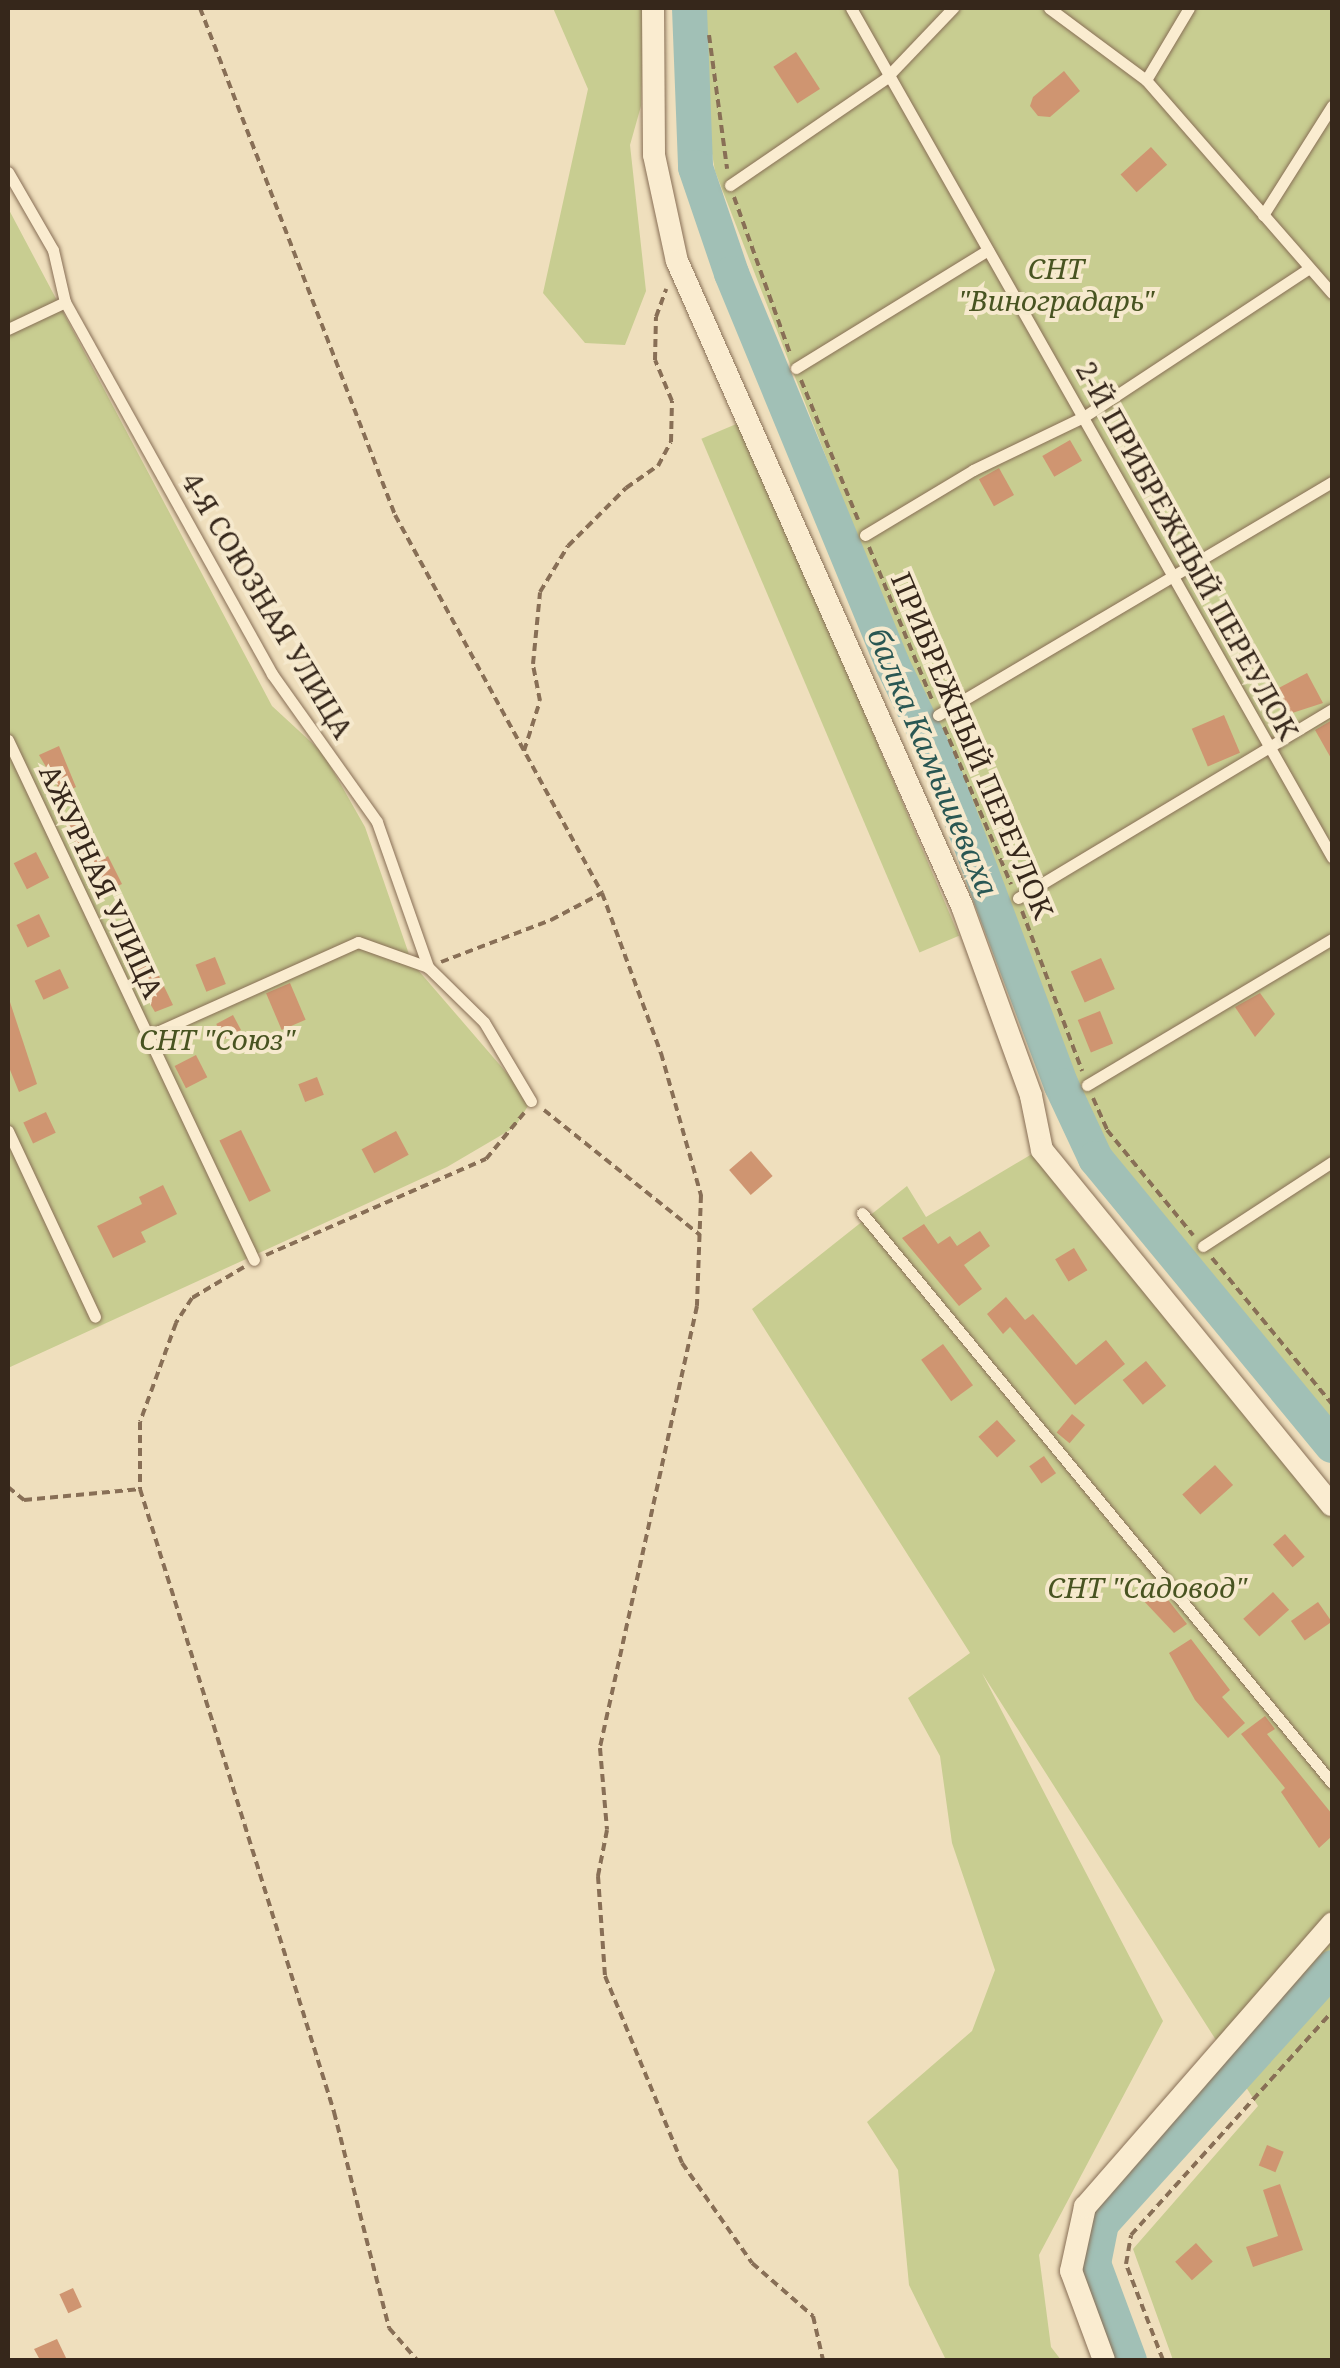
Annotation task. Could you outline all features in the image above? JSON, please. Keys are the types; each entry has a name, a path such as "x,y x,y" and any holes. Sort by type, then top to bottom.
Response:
{"street":[{"path":"653,8 654,155 677,261 962,906 1030,1096 1042,1150 1332,1505"},
{"path":"1104,2360 1072,2271 1084,2207 1332,1924"}],"lane":[{"name":"2-Й ПРИБРЕЖНЫЙ ПЕРЕУЛОК","path":"851,8 886,78 1085,416 1332,857"},
{"path":"730,185 886,78 953,8"},
{"path":"1049,8 1146,80 1332,294"},
{"path":"1146,80 1189,8"},
{"path":"1263,215 1332,106"},
{"name":"4-Я СОЮЗНАЯ УЛИЦА","path":"8,172 53,250 66,302 272,674 377,822 428,967 484,1022 532,1101"},
{"path":"796,368 988,250"},
{"path":"865,535 973,470 1085,416 1308,269"},
{"path":"8,329 66,302"},
{"path":"938,715 1332,482"},
{"path":"1018,898 1332,709"},
{"name":"АЖУРНАЯ УЛИЦА","path":"8,740 254,1260"},
{"path":"1087,1084 1332,938"},
{"path":"148,1036 358,942 428,967"},
{"path":"8,1132 95,1317"},
{"path":"1203,1246 1332,1162"},
{"path":"862,1213 1332,1783"}],"path":[{"path":"200,8 394,515 602,892 661,1053 702,1196 697,1306 600,1748 607,1830 598,1876 605,1976 682,2163 752,2263 812,2316 824,2360"},
{"name":"ПРИБРЕЖНЫЙ ПЕРЕУЛОК","path":"710,34 730,185 796,368 938,715 1018,898 1107,1130 1332,1404"},
{"path":"524,751 540,700 533,664 540,592 568,546 626,488 658,466 670,442 672,401 655,360 656,317 677,261"},
{"path":"428,967 551,920 602,892"},
{"path":"418,2360 389,2328 334,2112 140,1490 140,1422 176,1324 192,1298 254,1260 486,1159 532,1101 591,1141 700,1235"},
{"path":"8,1487 24,1500 140,1490"},
{"path":"1164,2360 1126,2264 1131,2235 1332,2012"}],"green space":[{"path":"553,8 644,8 641,106 630,145 646,291 625,345 585,343 543,293 588,89"},
{"name":"СНТ \"Виноградарь\"","path":"704,8 1332,8 1332,1446 1107,1151 1068,1080 715,171 705,113"},
{"name":"СНТ \"Союз\"","path":"8,208 272,706 323,753 365,827 412,963 531,1101 515,1127 447,1167 8,1368"},
{"path":"741,422 959,936 919,952 701,439"},
{"name":"СНТ \"Садовод\"","path":"1037,1151 1062,1194 1332,1518 1332,2360 1173,2360 1133,2249 1258,2106 982,1673 1163,2021 1039,2255 1051,2347 1061,2360 946,2360 909,2285 898,2170 867,2122 972,2031 995,1970 952,1843 940,1756 908,1698 970,1653 752,1309 907,1186 926,1217"}],"building":[{"path":"796,52 820,89 797,104 773,67"},
{"path":"1064,71 1080,91 1050,117 1038,116 1030,106 1033,97"},
{"path":"1151,147 1167,165 1137,192 1121,174"},
{"path":"1070,440 1082,461 1054,477 1042,456"},
{"path":"999,468 1014,495 994,506 979,479"},
{"path":"1307,673 1323,703 1286,715 1273,691"},
{"path":"1224,715 1240,753 1208,766 1192,729"},
{"path":"1332,720 1332,760 1315,730"},
{"path":"59,746 76,787 62,794 39,755"},
{"path":"80,819 100,861 108,856 122,884 103,893 66,826"},
{"path":"36,852 49,878 27,889 14,863"},
{"path":"39,914 50,936 27,947 17,925"},
{"path":"146,949 173,1005 155,1012 124,960"},
{"path":"215,957 226,984 206,992 196,965"},
{"path":"1101,958 1115,989 1085,1002 1071,971"},
{"path":"60,969 69,988 43,1000 35,981"},
{"path":"290,983 306,1020 282,1030 266,993"},
{"path":"1260,993 1275,1014 1255,1037 1235,1007"},
{"path":"8,996 37,1084 19,1092 8,1065"},
{"path":"1100,1011 1113,1043 1091,1052 1078,1020"},
{"path":"233,1015 241,1030 224,1039 216,1024"},
{"path":"196,1055 207,1077 186,1088 175,1066"},
{"path":"317,1077 324,1095 305,1102 298,1084"},
{"path":"46,1112 56,1133 33,1143 23,1123"},
{"path":"241,1130 271,1191 249,1202 219,1141"},
{"path":"396,1131 409,1155 374,1173 362,1149"},
{"path":"751,1151 773,1176 751,1195 729,1170"},
{"path":"163,1185 177,1214 141,1232 146,1242 113,1258 97,1226 142,1204 139,1197"},
{"path":"924,1224 938,1244 950,1236 957,1246 980,1231 990,1246 964,1265 982,1289 959,1306 902,1238"},
{"path":"1074,1248 1087,1270 1069,1282 1055,1259"},
{"path":"1006,1297 1025,1320 1033,1314 1076,1365 1106,1340 1125,1364 1075,1405 1010,1327 1003,1334 987,1314"},
{"path":"943,1344 973,1385 951,1401 921,1360"},
{"path":"1146,1361 1166,1386 1143,1405 1123,1380"},
{"path":"1072,1414 1085,1425 1070,1443 1057,1432"},
{"path":"997,1420 1016,1441 997,1458 978,1437"},
{"path":"1044,1456 1056,1473 1041,1484 1029,1466"},
{"path":"1215,1465 1233,1485 1200,1515 1182,1494"},
{"path":"1285,1534 1305,1557 1293,1567 1273,1544"},
{"path":"1158,1587 1187,1624 1174,1633 1142,1599"},
{"path":"1273,1592 1289,1610 1259,1637 1243,1619"},
{"path":"1318,1602 1332,1622 1305,1641 1291,1621"},
{"path":"1191,1639 1230,1690 1222,1697 1245,1723 1228,1738 1195,1700 1169,1653"},
{"path":"1265,1716 1275,1729 1267,1734 1332,1814 1332,1836 1319,1848 1281,1792 1285,1788 1241,1734"},
{"path":"1267,2145 1284,2152 1275,2172 1259,2165"},
{"path":"1280,2184 1303,2250 1253,2267 1246,2247 1278,2236 1263,2190"},
{"path":"1196,2243 1213,2262 1192,2280 1175,2262"},
{"path":"73,2288 82,2307 68,2313 59,2294"},
{"path":"57,2339 67,2360 40,2360 34,2349"}],"waterway":[{"name":"балка Камышеваха","path":"689,8 695,167 731,273 892,664 941,766 1061,1085 1095,1158 1332,1445"},
{"name":"балка Камышеваха","path":"1129,2360 1093,2263 1101,2223 1332,1967"}]}
